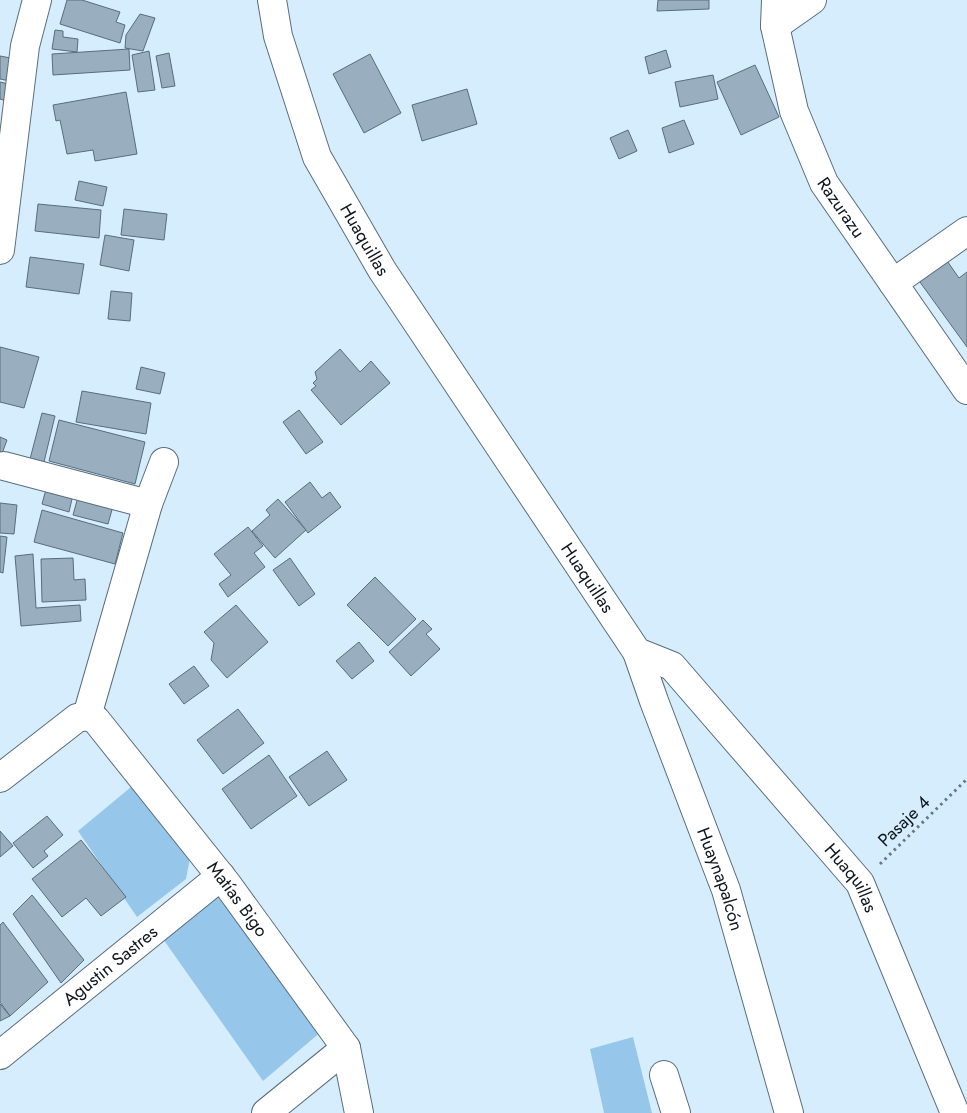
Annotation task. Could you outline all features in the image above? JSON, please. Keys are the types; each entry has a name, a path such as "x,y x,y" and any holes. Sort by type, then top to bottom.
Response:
{"street":[{"path":"0,250 25,46 38,0"},
{"name":"Huaquillas","path":"272,0 278,36 318,157 382,270 637,652 672,666 860,883 955,1113"},
{"path":"775,13 812,0"},
{"name":"Razurazu","path":"775,13 794,111 824,183 967,390"},
{"path":"893,283 967,231"},
{"path":"0,778 82,717 148,504 164,462"},
{"path":"4,466 148,504"},
{"name":"Huaynapalcón","path":"637,652 726,890 790,1113"},
{"name":"Matías Bigo","path":"82,717 96,720 221,876 346,1048 359,1113"},
{"name":"Agustin Sastres","path":"0,1055 221,876"},
{"path":"266,1113 346,1048"},
{"path":"664,1075 676,1113"}],"path":[{"name":"Pasaje 4","path":"860,883 967,779"}],"shaded area":[{"path":"131,787 190,858 186,879 137,917 78,831"},
{"path":"227,884 329,1025 263,1081 156,929"},
{"path":"633,1037 652,1113 604,1113 590,1049"}],"building":[{"path":"67,0 82,0 120,12 116,22 125,25 120,43 60,24"},
{"path":"658,0 709,0 709,9 657,11"},
{"path":"140,14 155,18 143,51 125,48 126,35"},
{"path":"55,30 63,31 63,37 78,39 77,52 52,49"},
{"path":"129,49 130,70 53,75 52,54"},
{"path":"666,50 671,67 649,74 645,57"},
{"path":"149,51 155,90 138,92 132,55"},
{"path":"169,53 175,86 162,88 156,56"},
{"path":"370,54 401,113 364,133 333,74"},
{"path":"0,56 16,59 10,81 0,79"},
{"path":"755,65 779,117 741,135 717,82"},
{"path":"713,75 718,99 680,107 675,82"},
{"path":"0,82 13,85 9,102 0,99"},
{"path":"467,89 477,124 422,141 412,105"},
{"path":"126,92 137,154 95,161 93,150 67,154 60,120 56,121 53,105"},
{"path":"684,120 694,144 669,153 662,128"},
{"path":"628,130 637,151 619,159 610,138"},
{"path":"79,181 107,187 103,206 75,200"},
{"path":"38,204 101,210 99,238 35,231"},
{"path":"124,209 167,214 164,240 121,235"},
{"path":"105,235 134,240 129,271 100,265"},
{"path":"30,257 84,264 79,294 26,287"},
{"path":"945,258 959,278 967,272 967,347 917,278"},
{"path":"111,291 132,293 130,321 108,319"},
{"path":"0,347 39,357 24,408 0,402"},
{"path":"340,349 360,372 371,361 390,383 341,425 311,390 316,386 313,383 317,379 315,372"},
{"path":"141,367 165,373 160,394 136,389"},
{"path":"82,391 151,403 146,434 76,422"},
{"path":"299,410 323,442 306,454 283,422"},
{"path":"42,413 55,416 44,462 30,459"},
{"path":"59,420 145,442 135,484 49,461"},
{"path":"0,437 7,440 0,459"},
{"path":"48,482 74,490 69,512 42,504"},
{"path":"310,482 322,498 330,492 341,507 308,533 285,502"},
{"path":"80,490 115,499 108,524 73,515"},
{"path":"278,499 306,530 275,558 252,531 270,515 266,510"},
{"path":"0,503 17,505 14,534 0,533"},
{"path":"42,510 123,533 115,564 34,542"},
{"path":"248,527 263,546 254,553 265,567 228,597 219,584 231,575 214,554"},
{"path":"0,536 7,537 3,573 0,572"},
{"path":"33,554 36,608 80,605 81,621 21,626 15,556"},
{"path":"73,558 74,580 85,579 86,600 42,602 41,559"},
{"path":"290,558 315,594 299,606 273,570"},
{"path":"375,577 416,619 388,646 347,605"},
{"path":"236,605 268,642 227,678 211,660 214,643 204,632"},
{"path":"423,620 432,629 426,634 440,649 411,676 389,652"},
{"path":"359,642 374,661 352,679 336,661"},
{"path":"194,666 209,686 184,704 169,684"},
{"path":"238,709 264,743 223,774 197,740"},
{"path":"327,751 347,780 309,806 289,777"},
{"path":"269,755 297,796 251,829 222,789"},
{"path":"47,816 63,835 44,851 48,856 33,868 13,843"},
{"path":"0,831 13,846 0,857"},
{"path":"81,840 126,897 101,916 86,898 62,917 32,879"},
{"path":"32,895 84,960 61,983 13,914"},
{"path":"3,922 48,982 10,1016 0,1002 0,925"},
{"path":"0,1004 10,1016 0,1021"}]}
